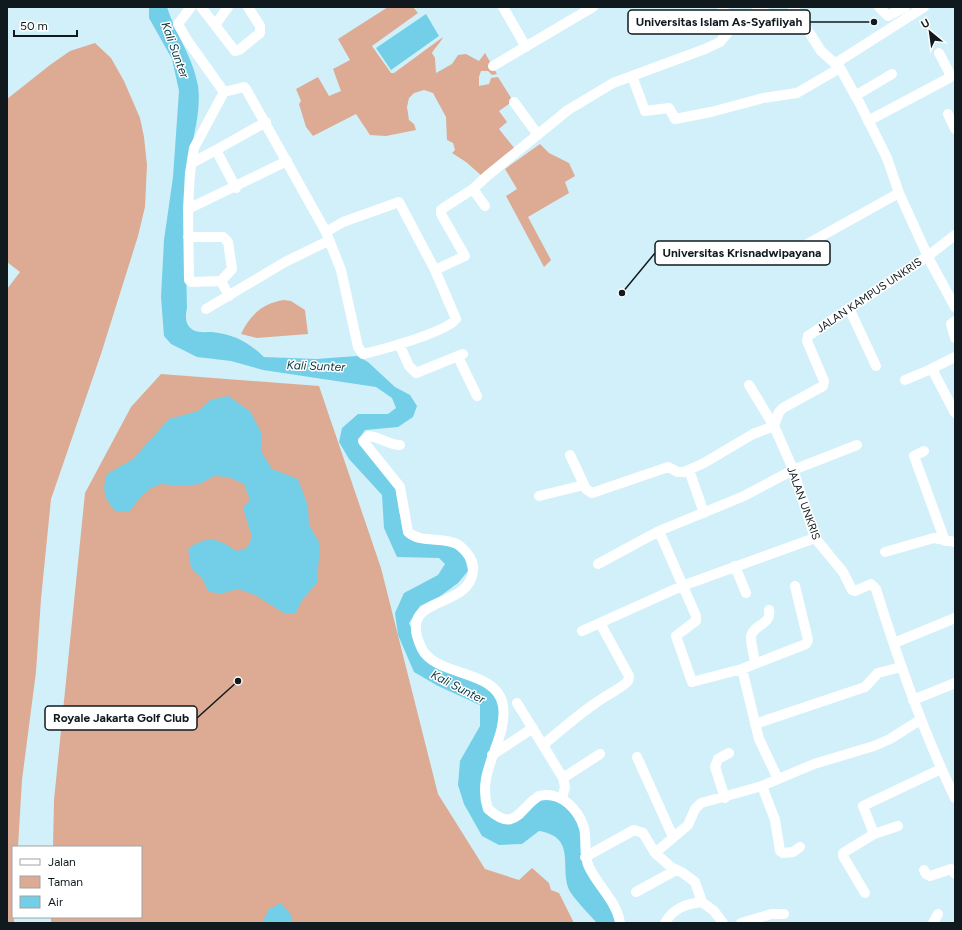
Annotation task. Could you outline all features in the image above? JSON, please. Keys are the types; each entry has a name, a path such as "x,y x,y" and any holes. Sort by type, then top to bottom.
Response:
{"street":[{"path":"191,7 178,24 187,40 224,92"},
{"path":"201,7 235,51 239,50 257,37 261,30 248,7"},
{"path":"215,24 228,7"},
{"path":"503,7 526,47"},
{"path":"722,7 733,26"},
{"path":"435,270 466,256 441,214 441,210 473,189 568,110 613,83 706,49 720,42 733,26 764,7"},
{"path":"793,7 821,51 838,65"},
{"path":"879,7 888,16 905,7"},
{"path":"632,76 645,111 669,108 675,119 718,110 763,98 797,93 924,7"},
{"path":"493,66 589,8"},
{"path":"868,121 949,78 949,72 939,53"},
{"name":"JALAN KAMPUS UNKRIS","path":"774,426 779,412 784,408 824,386 824,381 807,338 849,308 928,256 898,194 887,158 858,100 838,65"},
{"path":"858,100 892,74"},
{"path":"206,309 327,236 343,222 399,202 435,270 456,319 449,326 399,344 363,354 358,347 341,270 327,236 266,122 246,88 224,92"},
{"path":"188,237 226,238 228,242 232,269 221,281 191,282 189,280 188,237 188,209 192,162 197,142 224,92"},
{"path":"514,102 538,135"},
{"path":"948,114 955,129"},
{"path":"192,162 266,122"},
{"path":"216,150 236,188"},
{"path":"188,209 236,188 287,162"},
{"path":"473,189 485,206"},
{"path":"782,258 898,194"},
{"path":"955,235 928,256 955,307"},
{"path":"221,281 229,296"},
{"path":"849,308 876,366"},
{"path":"955,322 951,324 955,338"},
{"path":"399,344 410,366 416,373 460,355 477,396"},
{"path":"905,380 932,369 955,357"},
{"path":"932,369 955,414"},
{"name":"JALAN UNKRIS","path":"749,385 774,426 793,470 815,538 843,572 852,590 855,591 871,584 874,586 900,667 920,720 955,798"},
{"path":"570,455 584,485 588,491 592,493 668,467 681,473 704,463 753,434 774,426"},
{"path":"400,445 369,436 363,441 400,487 408,532 412,536 456,543 470,557 474,566 471,580 464,590 418,615 415,622 419,642 426,655 434,662 482,681 495,690 500,697 503,705 502,726 492,755 484,791 488,809 492,813 505,819 511,819 520,814 539,796 555,795 562,798 574,812 584,828 586,857 595,879 612,902 620,923"},
{"path":"598,564 659,531 744,496 793,470 857,445"},
{"path":"924,451 914,456 944,541"},
{"path":"689,470 704,513"},
{"path":"539,496 584,485"},
{"path":"659,531 696,616 693,623 676,636 690,680 695,682 742,669 755,662 801,647 808,640 794,586"},
{"path":"582,631 682,586 815,538"},
{"path":"886,552 934,538 955,542"},
{"path":"735,566 746,593"},
{"path":"755,662 751,637 754,630 767,621 770,615 769,610"},
{"path":"899,641 955,618"},
{"path":"543,746 575,718 628,681 629,676 600,623"},
{"path":"755,724 865,687 878,674 900,667"},
{"path":"742,669 759,739 778,779"},
{"path":"913,700 955,683"},
{"path":"517,703 563,778 565,787 562,798"},
{"path":"654,853 688,825 697,806 710,800 725,798 762,786 814,764 874,746 890,739 920,720"},
{"path":"492,755 533,728"},
{"path":"725,798 716,763 718,759 729,753"},
{"path":"563,778 600,754"},
{"path":"637,757 673,837"},
{"path":"874,834 863,806 941,769"},
{"path":"762,786 777,828 780,851 783,853 793,852 800,846"},
{"path":"865,893 843,856 843,853 874,834 898,826"},
{"path":"586,857 634,830 642,833 654,853 695,882 702,902 714,911 723,923"},
{"path":"924,870 926,874 930,876 951,869 955,874"},
{"path":"636,892 676,870"},
{"path":"665,923 677,909 690,903 702,902"},
{"path":"741,923 771,914 784,914"},
{"path":"932,923 938,914"}],"green space":[{"path":"388,7 413,7 418,13 372,46 391,73 394,73 443,37 432,53 435,58 436,73 452,64 458,55 466,54 479,61 485,53 497,74 492,75 488,71 481,71 479,86 489,84 491,78 498,77 513,101 499,111 507,122 499,129 515,149 483,177 466,162 452,153 455,150 453,143 447,140 446,117 433,93 424,90 414,93 409,98 407,107 409,120 414,124 416,130 386,136 370,135 356,114 313,136 306,127 299,104 301,101 296,89 318,77 329,96 341,91 333,69 350,60 338,39"},
{"path":"95,43 111,58 124,81 140,118 144,137 147,165 145,207 138,236 101,354 51,499 41,599 36,672 22,780 18,846 12,846 12,918 14,918 14,923 7,923 7,289 20,272 7,262 7,99 70,51"},
{"path":"540,144 549,153 569,163 575,176 565,182 569,193 528,217 551,260 544,267 506,196 517,189 505,169"},
{"path":"284,300 291,301 305,310 308,334 257,338 241,334 249,321 258,311 270,304"},
{"path":"161,374 319,386 381,568 438,794 485,869 519,880 532,868 549,883 551,890 559,893 574,923 51,923 51,918 142,918 142,846 53,846 54,800 85,493 131,407"}],"water":[{"name":"Kali Sunter","path":"149,7 167,7 196,75 198,86 199,97 197,119 188,163 186,191 186,318 188,326 195,331 220,333 234,337 252,347 264,357 316,359 357,356 368,362 395,387 410,395 417,406 413,417 398,427 365,430 358,440 396,482 399,511 406,533 463,551 468,571 458,583 439,597 420,606 409,623 425,658 488,685 503,705 485,801 505,819 535,798 555,795 584,828 585,857 620,923 597,923 572,895 566,878 564,852 558,839 550,834 539,831 522,844 499,845 482,836 464,804 458,785 460,761 480,726 480,705 438,686 414,672 398,635 395,613 404,593 438,575 445,564 439,558 397,557 384,528 382,495 349,459 339,442 342,428 358,414 388,414 396,408 392,398 376,387 263,370 231,361 197,357 171,344 164,336 161,297 164,240 173,177 179,91 172,59 149,18"},
{"path":"426,14 439,36 391,70 376,48"},
{"path":"228,396 250,411 262,434 262,453 272,469 298,479 308,506 309,525 320,544 317,583 302,600 296,613 284,613 255,595 238,589 220,594 208,591 202,578 191,568 188,549 201,542 207,540 218,541 236,551 247,548 252,537 243,508 250,500 244,484 228,477 214,476 200,484 181,486 161,484 151,488 140,498 130,511 116,512 109,503 105,494 104,485 107,474 133,459 169,419 198,411 210,400"},
{"path":"281,903 291,915 291,923 262,923 269,909"}],"place":[{"name":"Universitas Islam As-Syafiiyah","path":"874,22"},
{"name":"Universitas Krisnadwipayana","path":"622,293"},
{"name":"Royale Jakarta Golf Club","path":"238,681"}]}
